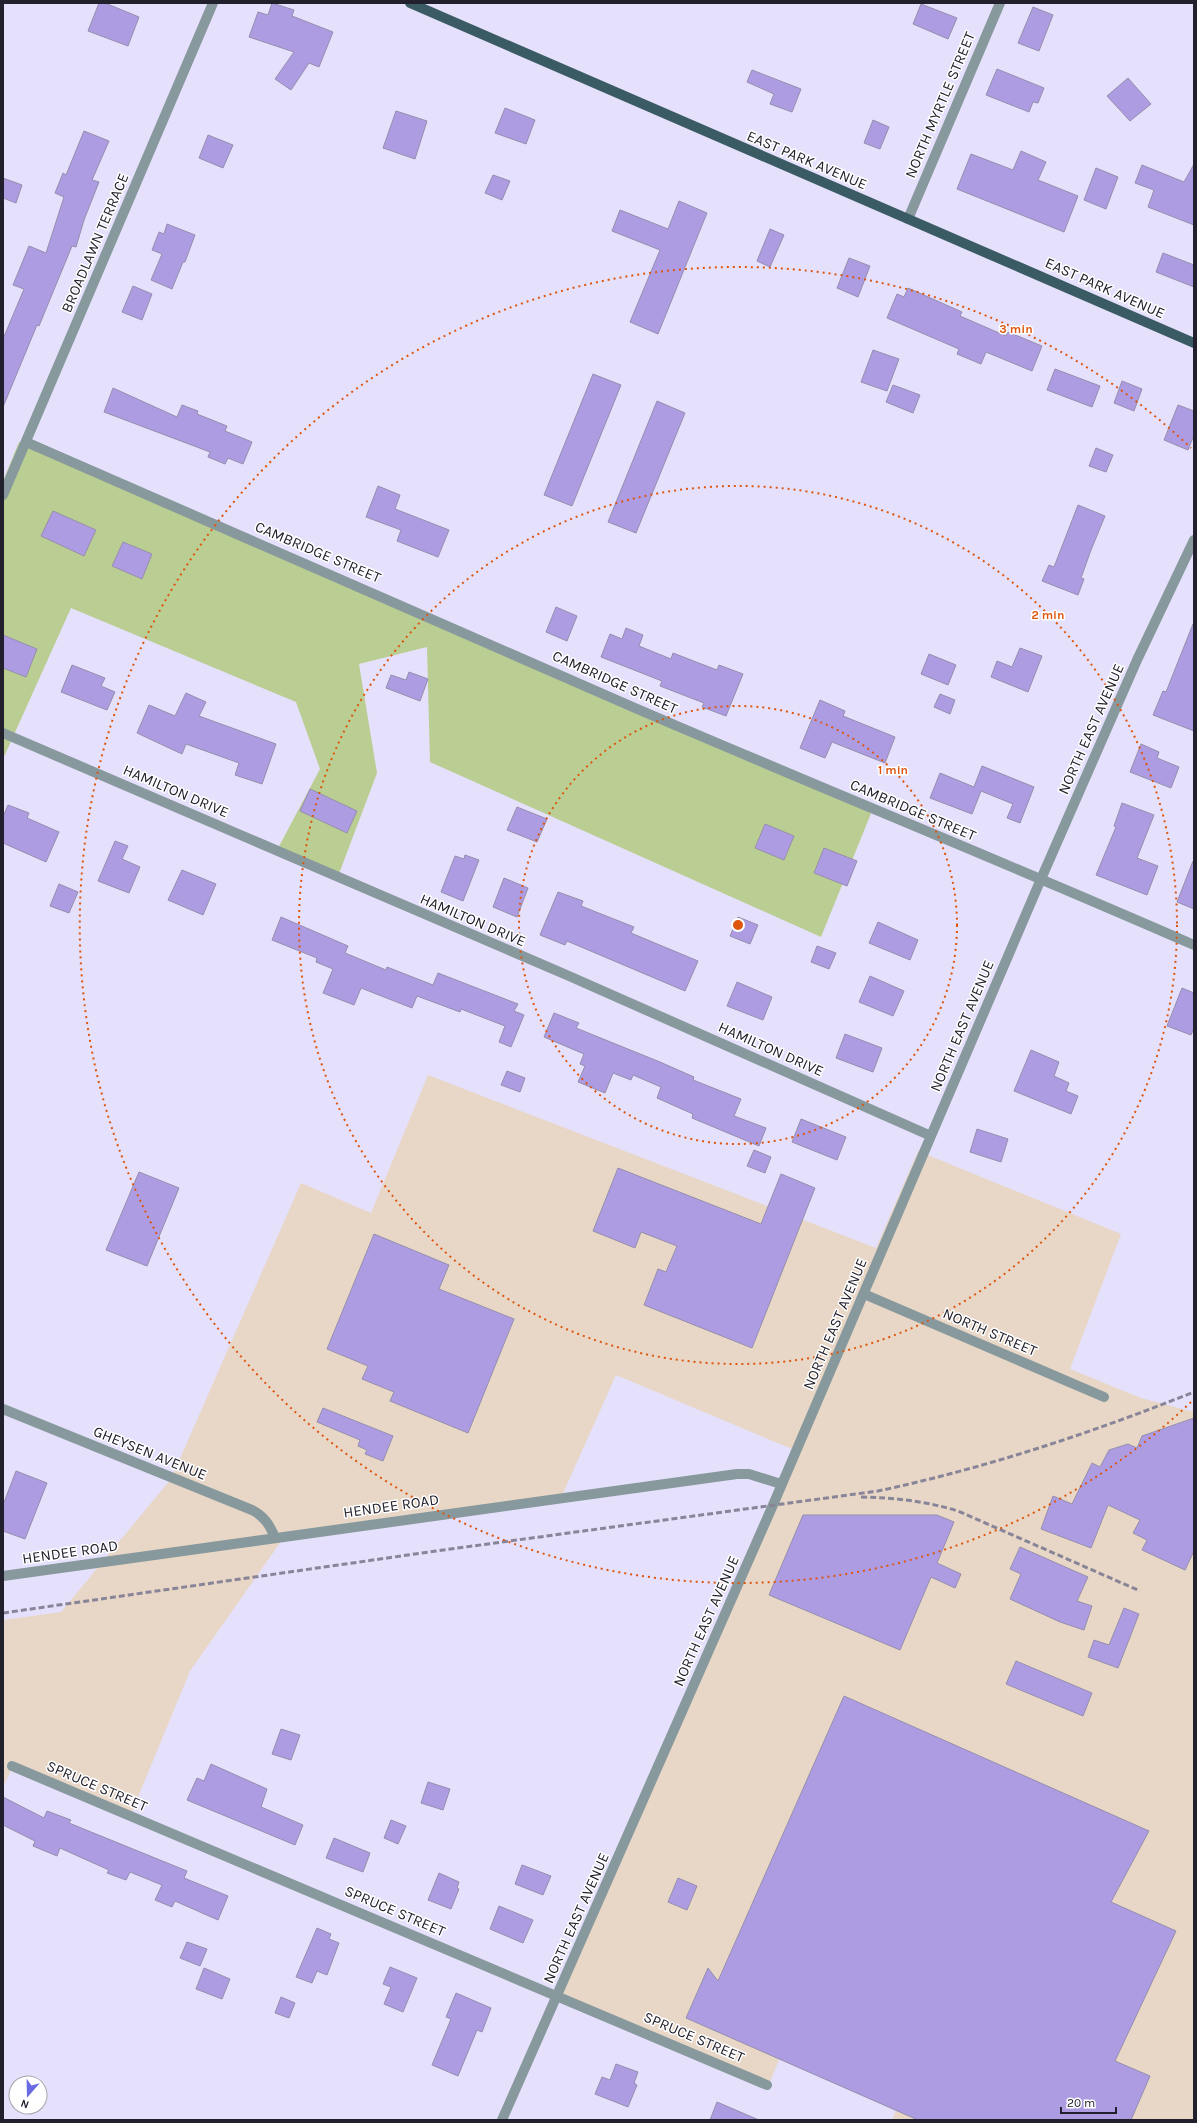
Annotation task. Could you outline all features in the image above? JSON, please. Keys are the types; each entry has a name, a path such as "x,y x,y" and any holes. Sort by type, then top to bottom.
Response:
{"main road":[{"name":"EAST PARK AVENUE","path":"410,3 708,134 908,218 1194,343"}],"street":[{"name":"BROADLAWN TERRACE","path":"3,495 7,474 26,442 214,3"},
{"name":"NORTH MYRTLE STREET","path":"908,218 1000,3"},
{"name":"CAMBRIDGE STREET","path":"26,442 634,707 1194,945"},
{"name":"NORTH EAST AVENUE","path":"502,2120 558,1996 864,1294 1041,879 1134,666 1194,540"},
{"name":"HAMILTON DRIVE","path":"3,733 569,976 931,1136"},
{"name":"NORTH STREET","path":"864,1294 1104,1397"},
{"name":"GHEYSEN AVENUE","path":"3,1409 252,1510 266,1520 271,1527 275,1538"},
{"name":"HENDEE ROAD","path":"3,1576 737,1474 749,1474 781,1484"},
{"name":"SPRUCE STREET","path":"12,1766 767,2085"}],"shaded area":[{"path":"428,1075 876,1248 918,1151 1121,1234 1070,1369 1141,1398 1190,1411 1194,1410 1194,2120 892,2120 932,2025 813,1975 770,2082 557,1992 792,1449 616,1375 560,1500 282,1540 190,1671 131,1814 13,1766 3,1787 3,1620 61,1612 171,1479 301,1183 371,1213"}],"green space":[{"path":"19,442 872,811 821,937 430,762 427,647 359,664 377,773 337,879 276,852 320,769 296,702 71,608 3,759 3,481"}],"building":[{"path":"99,3 105,3 139,17 128,46 88,31"},
{"path":"272,3 294,10 292,16 333,32 319,67 309,63 291,90 275,79 294,52 249,37 258,12 268,15"},
{"path":"921,4 957,18 948,39 913,24"},
{"path":"1033,7 1053,15 1039,51 1018,43"},
{"path":"997,69 1044,88 1038,103 1033,102 1029,112 986,95"},
{"path":"752,70 801,89 792,112 770,104 774,94 747,82"},
{"path":"1128,78 1151,104 1130,121 1107,96"},
{"path":"505,108 535,120 526,144 495,133"},
{"path":"396,111 427,121 415,159 383,148"},
{"path":"873,120 889,127 880,149 864,143"},
{"path":"84,131 109,141 92,180 99,182 84,220 76,247 72,246 3,407 3,339 24,289 13,285 29,246 46,253 64,197 55,193 63,173 66,175"},
{"path":"208,135 233,145 223,168 199,158"},
{"path":"1021,151 1046,162 1038,180 1078,196 1064,232 957,189 971,154 1013,170"},
{"path":"1194,164 1194,225 1148,207 1154,190 1135,183 1142,165 1184,182"},
{"path":"1096,168 1118,177 1106,209 1084,200"},
{"path":"493,175 510,181 502,200 485,193"},
{"path":"3,178 22,185 16,203 3,198"},
{"path":"679,201 707,213 658,334 630,322 660,250 612,231 620,210 668,229"},
{"path":"167,224 195,235 185,262 183,262 172,289 151,280 162,254 152,250 159,232 164,234"},
{"path":"770,229 784,235 770,267 757,261"},
{"path":"1163,253 1194,265 1194,287 1156,272"},
{"path":"849,258 870,266 858,297 837,288"},
{"path":"133,286 152,294 142,320 122,312"},
{"path":"908,288 962,312 960,316 1006,336 1008,332 1042,346 1032,371 986,352 981,364 957,354 959,349 887,318 897,294 904,297"},
{"path":"873,350 899,359 887,391 861,382"},
{"path":"1055,369 1100,386 1092,407 1047,390"},
{"path":"593,374 621,385 572,506 544,495"},
{"path":"1122,381 1142,389 1134,411 1114,403"},
{"path":"893,385 920,395 913,413 886,402"},
{"path":"113,388 177,417 182,405 198,411 197,414 227,426 225,431 252,442 243,464 228,458 225,464 208,457 210,452 104,412"},
{"path":"657,401 685,413 636,533 608,522"},
{"path":"1178,405 1194,411 1194,435 1188,450 1164,440"},
{"path":"1096,448 1113,455 1106,472 1089,466"},
{"path":"378,486 400,495 395,509 449,530 438,557 397,541 401,530 366,517"},
{"path":"1078,505 1105,516 1081,578 1084,579 1078,595 1042,581 1049,565 1054,567"},
{"path":"53,511 96,530 84,556 41,536"},
{"path":"123,542 152,554 142,579 112,566"},
{"path":"556,607 577,616 567,641 546,632"},
{"path":"1193,624 1194,731 1153,715 1163,691 1166,692"},
{"path":"626,628 643,635 639,646 671,659 673,653 717,670 719,665 743,674 726,716 702,707 704,703 660,686 662,681 601,657 610,634 622,639"},
{"path":"3,635 37,649 26,677 3,668"},
{"path":"1020,648 1042,656 1028,692 991,677 997,661 1012,667"},
{"path":"929,654 956,665 948,685 921,674"},
{"path":"72,665 105,678 101,686 115,692 107,710 61,692"},
{"path":"409,672 428,679 420,701 386,688 391,675 406,680"},
{"path":"186,693 206,702 199,716 276,744 262,784 235,775 239,763 186,744 182,754 137,733 149,705 175,716"},
{"path":"940,694 955,700 950,714 934,707"},
{"path":"820,700 845,711 843,716 895,737 885,763 832,742 825,758 800,748"},
{"path":"1141,744 1159,752 1157,758 1179,767 1171,788 1130,772"},
{"path":"982,766 1034,787 1020,823 1007,818 1013,804 981,791 972,814 930,798 940,773 974,787"},
{"path":"310,789 357,811 347,833 300,811"},
{"path":"1122,803 1154,815 1137,858 1158,866 1147,895 1096,875 1116,827 1114,826"},
{"path":"8,805 29,813 27,818 59,832 46,862 3,843 3,817"},
{"path":"517,807 547,819 537,842 507,830"},
{"path":"765,824 794,836 784,860 755,848"},
{"path":"115,841 128,846 122,859 140,867 129,893 98,881"},
{"path":"824,848 857,861 847,886 814,873"},
{"path":"465,855 479,860 463,901 441,892 455,856 464,859"},
{"path":"1194,861 1194,909 1177,902"},
{"path":"182,870 216,884 203,915 168,900"},
{"path":"504,878 528,888 517,917 493,907"},
{"path":"59,884 78,892 69,913 50,906"},
{"path":"558,892 583,901 581,906 634,927 631,933 698,961 685,991 567,941 565,945 540,935"},
{"path":"281,917 348,946 345,953 386,970 387,967 433,985 438,973 518,1004 514,1011 524,1015 511,1047 499,1042 505,1026 461,1009 460,1012 417,996 412,1008 361,988 354,1005 323,993 333,969 316,962 317,958 272,940"},
{"path":"738,917 758,925 750,944 730,936"},
{"path":"878,922 918,940 910,960 869,943"},
{"path":"817,946 836,953 829,969 811,962"},
{"path":"870,976 904,991 893,1016 859,1002"},
{"path":"737,982 772,997 763,1020 727,1006"},
{"path":"1182,988 1194,993 1194,1028 1191,1035 1167,1026"},
{"path":"554,1013 579,1023 576,1028 660,1062 694,1077 693,1080 741,1099 734,1116 766,1128 759,1146 692,1118 693,1114 657,1098 661,1087 633,1075 631,1080 613,1073 605,1093 578,1082 585,1066 580,1064 584,1054 544,1037"},
{"path":"845,1034 882,1048 873,1072 836,1058"},
{"path":"1031,1050 1059,1062 1054,1076 1069,1083 1066,1091 1078,1096 1071,1114 1014,1091"},
{"path":"507,1071 525,1078 520,1092 501,1085"},
{"path":"801,1119 846,1137 837,1160 792,1142"},
{"path":"977,1129 1008,1139 1001,1162 970,1152"},
{"path":"754,1150 771,1157 765,1173 747,1166"},
{"path":"618,1168 761,1224 781,1174 815,1188 752,1348 644,1305 658,1269 666,1272 677,1246 641,1232 635,1248 593,1231"},
{"path":"139,1172 179,1188 147,1266 106,1250"},
{"path":"374,1234 449,1265 439,1289 514,1319 468,1433 390,1401 394,1392 362,1379 368,1366 327,1349"},
{"path":"323,1408 393,1436 383,1461 365,1454 367,1450 358,1446 360,1440 317,1422"},
{"path":"1194,1418 1194,1551 1185,1570 1142,1550 1147,1540 1133,1533 1140,1520 1108,1505 1091,1548 1041,1529 1053,1496 1072,1504 1092,1463 1100,1467 1109,1450 1128,1444 1137,1448 1142,1436"},
{"path":"16,1471 47,1483 25,1539 3,1531 3,1505"},
{"path":"803,1515 937,1515 954,1522 937,1563 961,1574 955,1588 931,1577 900,1650 769,1595"},
{"path":"1020,1547 1088,1577 1077,1601 1092,1606 1084,1630 1060,1622 1010,1599 1021,1574 1010,1569"},
{"path":"1124,1608 1139,1614 1118,1668 1088,1657 1094,1640 1109,1645"},
{"path":"1016,1661 1092,1693 1083,1716 1006,1684"},
{"path":"844,1696 1149,1831 1111,1902 1176,1931 1115,2061 1150,2076 1131,2120 918,2120 686,2018 708,1968 718,1981"},
{"path":"281,1729 300,1735 291,1760 272,1754"},
{"path":"211,1764 267,1789 261,1807 303,1825 295,1845 187,1800 197,1778 204,1781"},
{"path":"428,1782 450,1789 443,1810 421,1803"},
{"path":"3,1797 44,1818 47,1811 71,1820 69,1823 187,1871 184,1878 228,1896 218,1920 175,1901 172,1907 155,1900 162,1885 130,1872 126,1880 107,1873 109,1870 60,1848 57,1856 33,1846 35,1841 3,1825"},
{"path":"391,1820 406,1826 398,1844 384,1838"},
{"path":"334,1838 370,1853 363,1872 326,1858"},
{"path":"522,1865 551,1876 543,1895 515,1884"},
{"path":"439,1873 459,1882 457,1888 459,1889 451,1909 428,1900"},
{"path":"678,1878 697,1886 687,1910 668,1902"},
{"path":"499,1906 533,1920 523,1943 490,1929"},
{"path":"317,1928 331,1934 329,1939 339,1943 327,1975 317,1971 312,1983 296,1977"},
{"path":"187,1942 207,1949 200,1966 180,1958"},
{"path":"390,1967 417,1978 403,2012 384,2004 391,1987 383,1984"},
{"path":"204,1968 230,1979 222,1999 196,1989"},
{"path":"456,1993 491,2008 482,2032 477,2030 458,2076 432,2065 451,2019 446,2017"},
{"path":"281,1997 295,2003 289,2018 275,2013"},
{"path":"616,2064 638,2072 634,2083 637,2085 628,2107 595,2094 602,2077 610,2080"},
{"path":"717,2102 759,2120 710,2120"}],"railway":[{"path":"3,1613 436,1551 878,1491 958,1472 1038,1448 1116,1422 1194,1392"},
{"path":"861,1497 910,1501 958,1511 1140,1591"}]}
